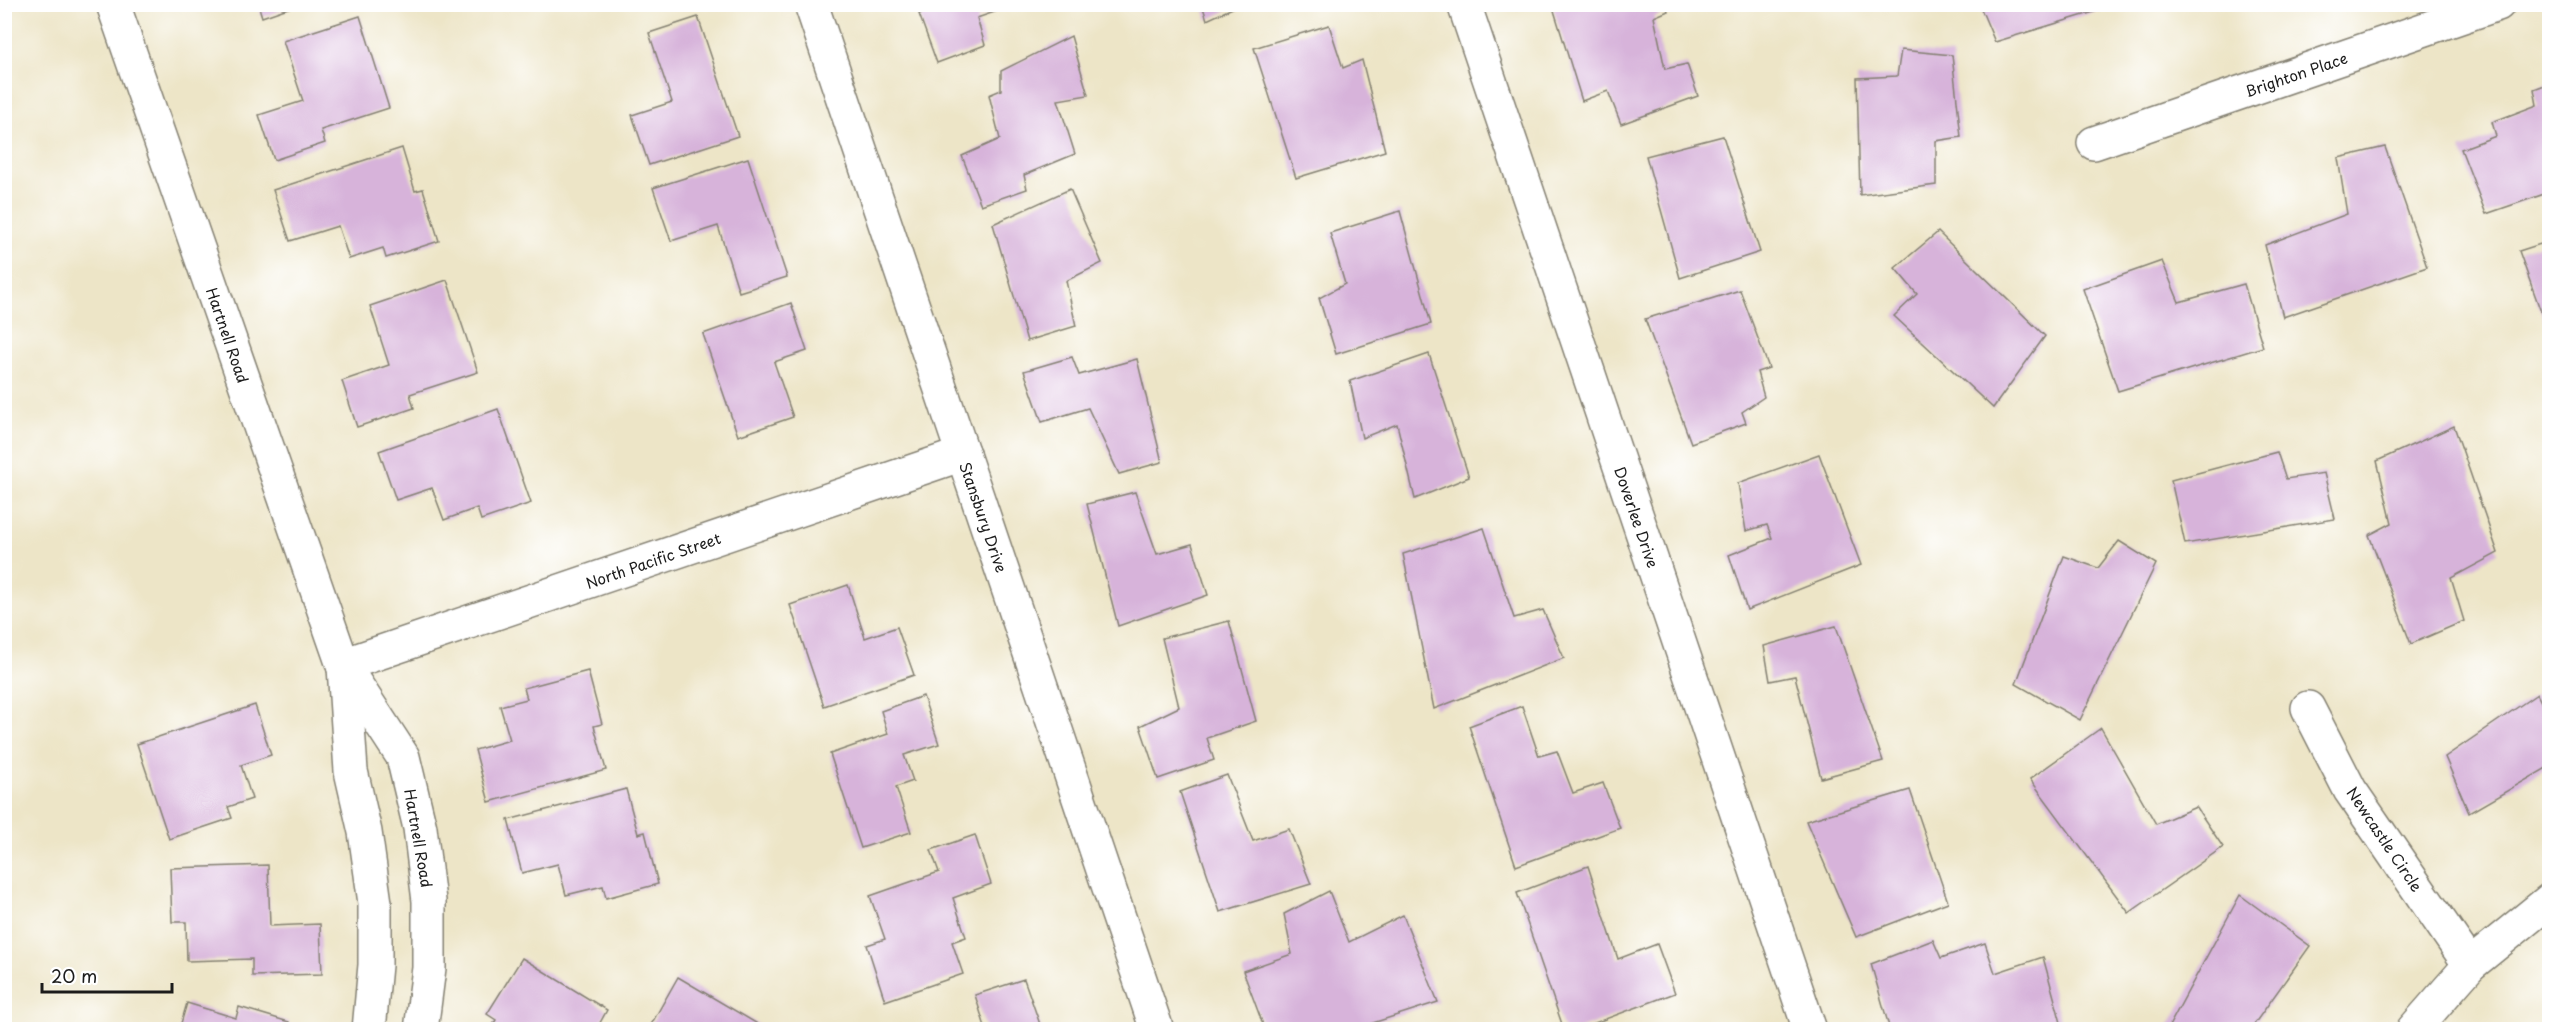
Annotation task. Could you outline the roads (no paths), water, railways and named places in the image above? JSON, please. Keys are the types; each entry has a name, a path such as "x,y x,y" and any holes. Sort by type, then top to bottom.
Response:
{"street":[{"name":"Hartnell Road","path":"113,4 344,666 403,757 420,828 429,901 429,968 422,1029"},
{"name":"Stansbury Drive","path":"811,4 1157,1029"},
{"name":"Doverlee Drive","path":"1464,4 1810,1029"},
{"name":"Brighton Place","path":"2094,143 2498,4"},
{"name":"North Pacific Street","path":"344,666 963,454"},
{"name":"Hartnell Road","path":"344,666 351,771 365,832 375,903 375,965 369,1029"},
{"name":"Newcastle Circle","path":"2308,708 2350,790 2470,965"},
{"path":"2413,1029 2470,965 2550,900"}]}
